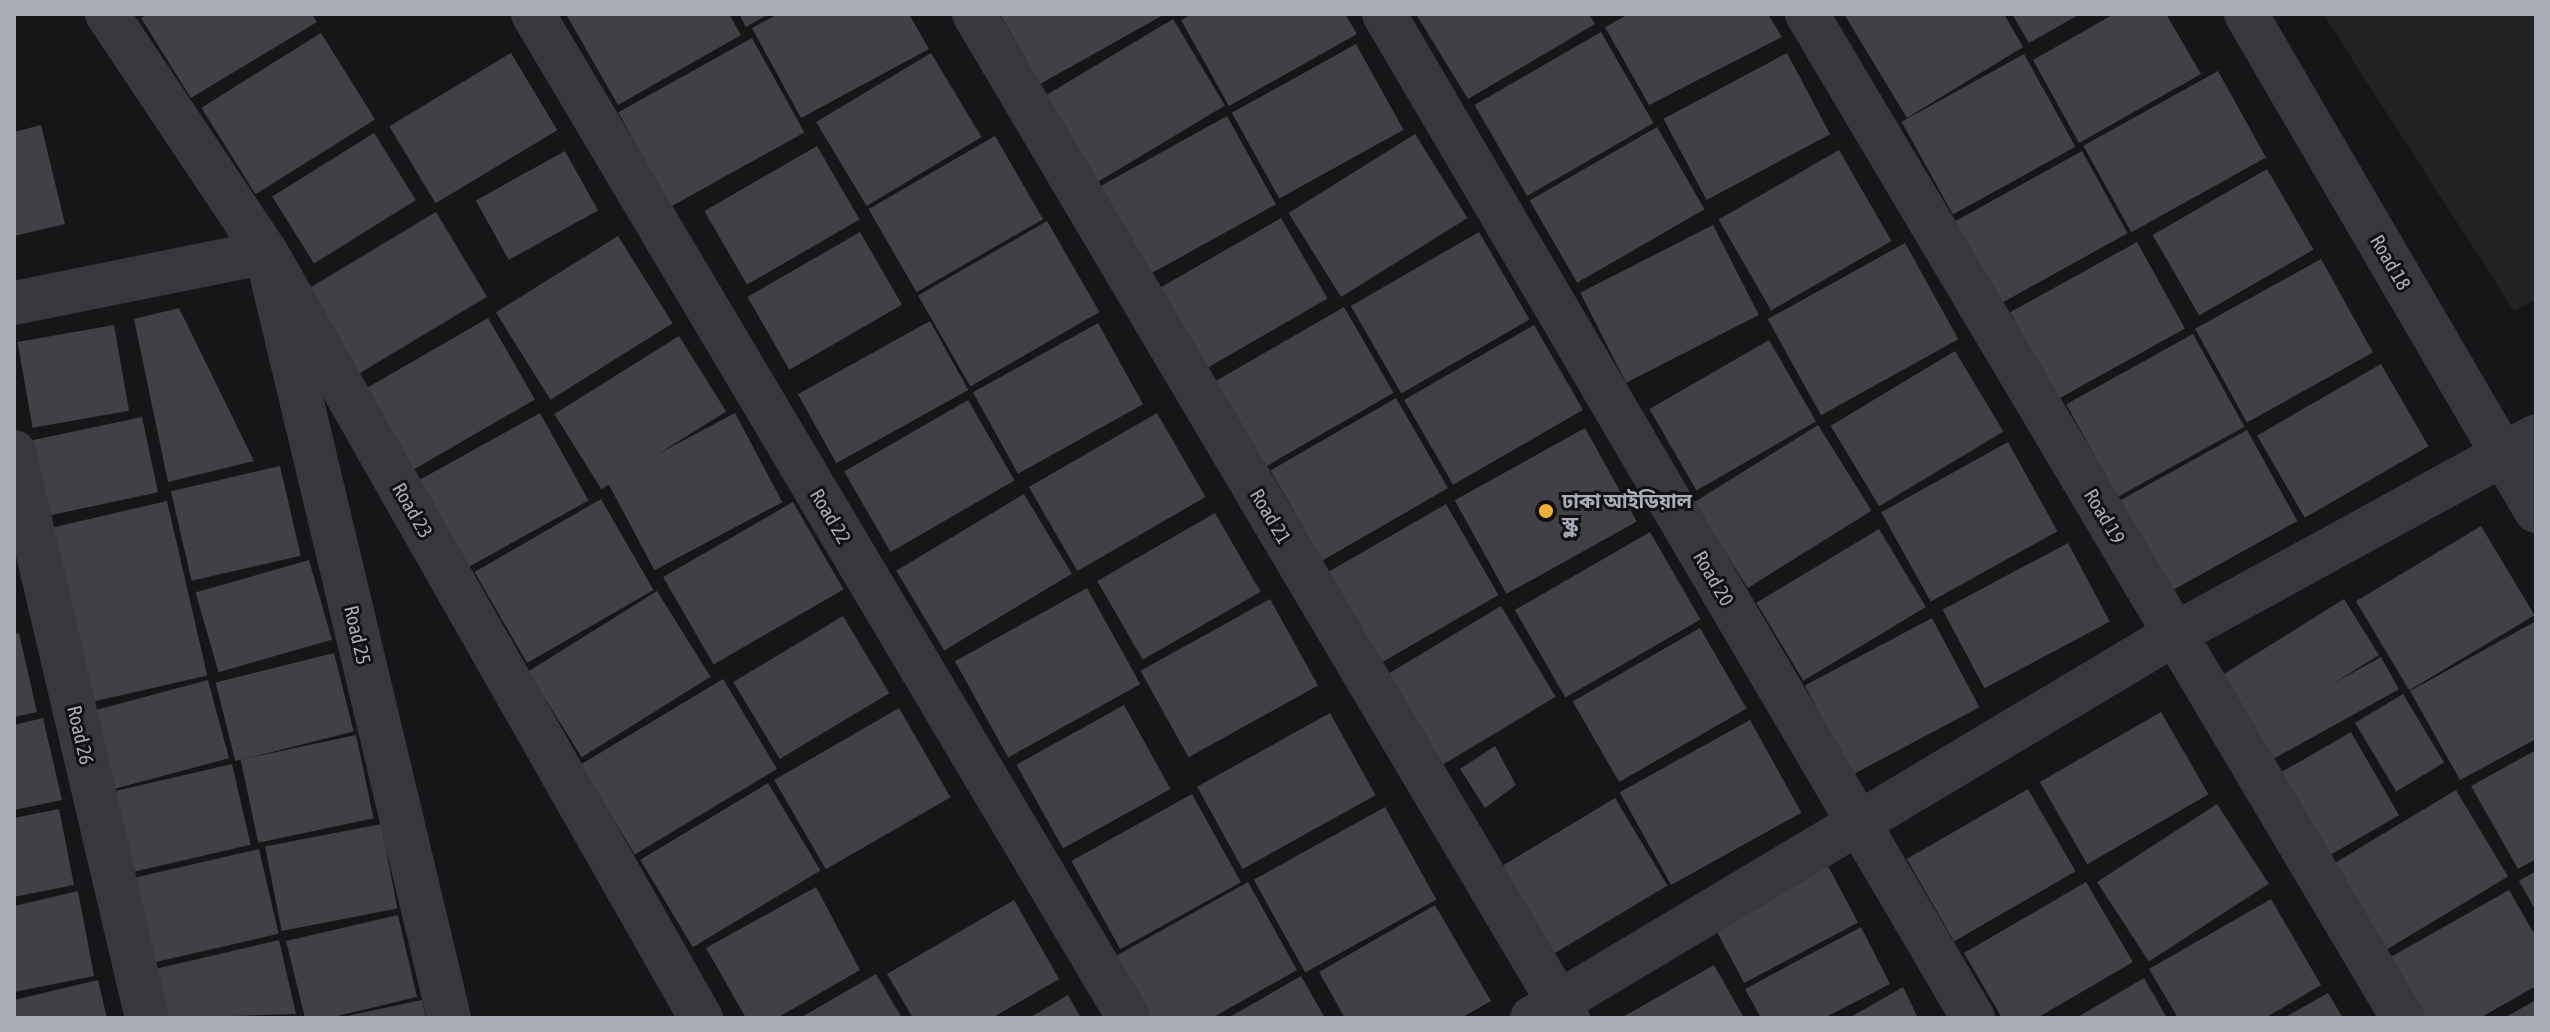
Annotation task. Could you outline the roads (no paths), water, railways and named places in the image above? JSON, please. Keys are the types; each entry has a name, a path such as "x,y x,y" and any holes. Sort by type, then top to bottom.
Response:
{"street":[{"name":"Road 23","path":"107,14 266,252 701,1018"},
{"name":"Road 22","path":"533,14 1129,1018"},
{"name":"Road 21","path":"974,14 1553,1013"},
{"name":"Road 20","path":"1384,14 1973,1018"},
{"name":"Road 19","path":"1807,14 2403,1018"},
{"name":"Road 18","path":"2246,14 2520,446 2536,511"},
{"path":"14,303 266,252"},
{"name":"Road 25","path":"266,252 449,1018"},
{"path":"1553,1013 2175,634 2520,446"},
{"name":"Road 26","path":"14,452 147,1018"}],"place":[{"name":"ঢাকা আইডিয়াল স্কুল","path":"1546,511"}]}
